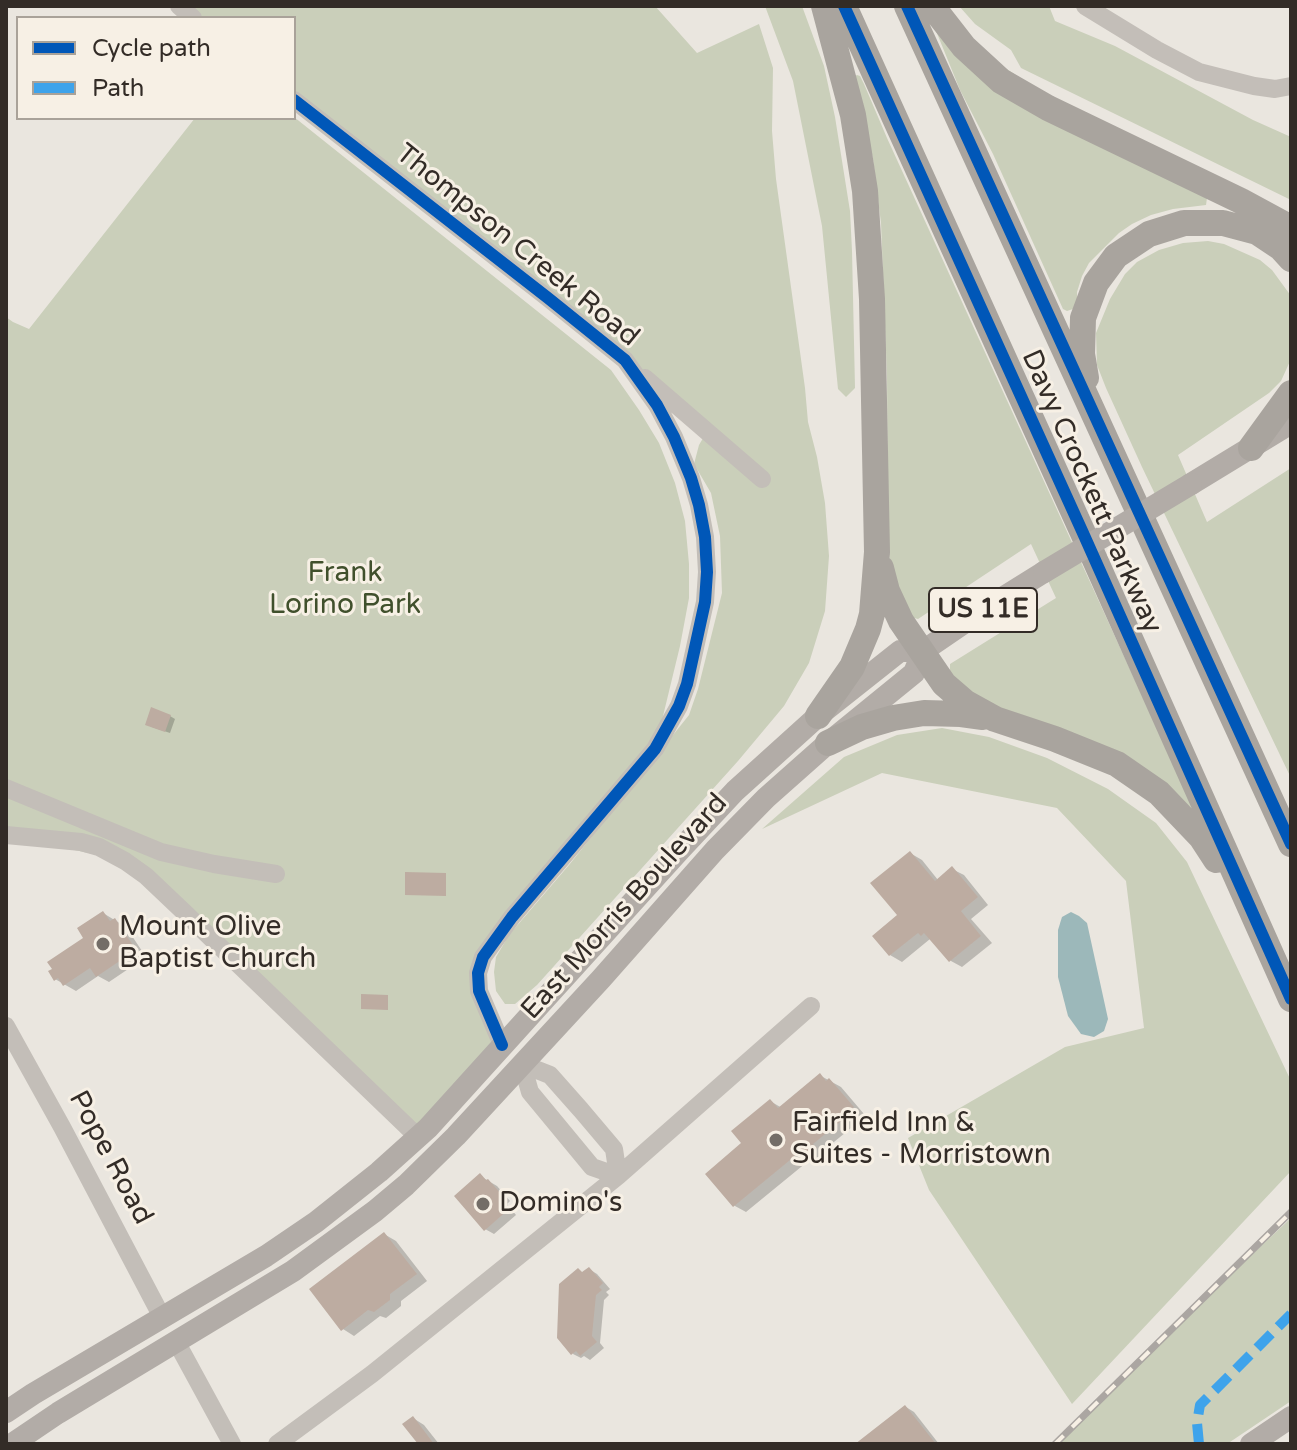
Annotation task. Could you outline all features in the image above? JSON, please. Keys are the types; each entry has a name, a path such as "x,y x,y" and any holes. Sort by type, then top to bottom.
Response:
{"highway":[{"path":"818,716 852,667 868,629 877,552 872,299 865,191 853,115 824,6"},
{"name":"Davy Crockett Parkway","path":"844,6 1291,999"},
{"name":"Davy Crockett Parkway","path":"907,6 1291,844"},
{"path":"932,6 964,47 1001,81 1048,108 1291,228"},
{"path":"1090,405 1082,354 1083,318 1096,283 1116,256 1149,234 1184,223 1223,223 1257,232 1291,259"},
{"path":"1251,448 1291,393"},
{"path":"877,552 887,591 901,621 944,684 966,703 995,719"},
{"path":"828,743 862,727 893,718 924,713 961,714 995,719 1117,764 1159,793 1201,837 1264,938"}],"main road":[{"name":"East Morris Boulevard","path":"12,1444 293,1271 375,1211 444,1149 737,827 828,743 914,673 923,651 1044,572 1291,423"},
{"name":"East Morris Boulevard","path":"6,1412 266,1256 316,1222 418,1137 446,1109 724,803 818,716 900,651 923,651"},
{"path":"502,1045 522,1064"},
{"path":"163,1319 177,1343"},
{"path":"1251,1444 1291,1417"}],"street":[{"path":"1085,6 1199,72 1254,86 1275,89 1291,86"},
{"name":"Thompson Creek Road","path":"296,102 625,360 657,405 674,437 699,505 705,537 705,602 687,684 679,706 655,749 512,917 483,957 478,973 479,991 502,1045"},
{"path":"625,360 762,479"},
{"path":"6,788 161,852 276,874"},
{"path":"6,835 81,842 99,847 146,876 418,1137"},
{"path":"277,1444 372,1374 618,1176 811,1006"},
{"name":"Pope Road","path":"6,1026 163,1319"},
{"path":"522,1064 550,1075 581,1110 614,1149 618,1176"},
{"path":"522,1064 530,1092 592,1167 618,1176"},
{"path":"560,1127 581,1110"},
{"path":"177,1343 232,1444"}],"green space":[{"path":"179,6 655,6 697,53 759,24 773,68 772,131 776,179 808,422 825,503 829,556 825,611 809,663 784,706 537,985 515,1004 505,1004 496,991 496,957 509,935 689,715 698,689 722,593 720,536 711,493 694,464 699,445 709,428 296,103 296,16 191,16"},
{"path":"765,6 802,6 824,66 835,117 850,211 852,251 855,388 846,397 838,389 822,226 793,81"},
{"path":"959,6 1049,6 1055,21 1115,46 1291,137 1291,200 1021,68 1011,50 975,24"},
{"path":"932,21 1207,198 1206,205 1151,215 1119,233 1089,263 1073,309 1063,309 993,154 960,90"},
{"path":"857,75 864,84 1198,818 978,700 950,674 950,664 1056,598 1031,544 918,619 907,609 891,572 888,542 887,376 881,223 873,159 853,77"},
{"name":"Frank Lorino Park","path":"296,119 611,370 659,443 675,483 685,521 689,598 655,749 478,973 502,1045 418,1137 125,861 6,835 6,317 29,329 193,120"},
{"path":"1208,241 1224,244 1260,260 1272,270 1291,296 1291,359 1281,381 1269,393 1178,455 1207,522 1291,468 1291,778 1142,467 1097,365 1096,333 1110,299 1125,274 1137,262 1159,250 1183,243"},
{"path":"942,728 989,737 1047,758 1108,789 1156,823 1187,862 1291,1081 1291,1171 1072,1404 929,1190 908,1138 1065,1047 1144,1028 1126,881 1057,808 882,773 762,829 844,757 897,735"},
{"path":"1291,1218 1291,1401 1227,1444 1059,1444 1132,1367"}],"water":[{"path":"1071,912 1087,923 1108,1019 1104,1031 1094,1037 1081,1034 1068,1016 1058,977 1058,930 1062,917"}],"building":[{"path":"151,707 171,715 165,732 145,725"},
{"path":"910,851 935,881 952,866 978,897 961,911 981,936 949,962 924,933 921,936 918,933 889,956 872,936 897,915 870,883"},
{"path":"405,872 446,873 446,896 405,895"},
{"name":"Mount Olive Baptist Church","path":"103,911 110,921 115,918 136,950 96,977 90,968 63,986 58,978 54,981 47,962 83,938 77,928"},
{"path":"361,994 388,995 388,1010 361,1009"},
{"name":"Fairfield Inn & Suites - Morristown","path":"820,1073 826,1081 829,1078 854,1107 850,1110 852,1112 813,1144 817,1148 806,1157 801,1151 733,1207 705,1174 741,1143 731,1131 770,1099 778,1108"},
{"name":"Domino's","path":"480,1173 503,1196 500,1198 509,1209 484,1231 454,1196"},
{"path":"384,1232 417,1274 390,1294 390,1300 374,1312 368,1310 341,1331 309,1289"},
{"path":"589,1267 603,1283 599,1287 602,1290 596,1295 592,1336 597,1342 580,1356 576,1351 571,1355 557,1338 559,1284 578,1268 582,1272"},
{"path":"905,1405 936,1444 855,1444"},
{"path":"413,1416 434,1444 418,1444 402,1424"}],"railway":[{"path":"1055,1444 1291,1212"}],"marked path":[{"path":"1199,1444 1197,1423 1200,1405 1291,1314"}],"cycle path":[{"path":"844,6 1291,999"},
{"path":"907,6 1291,844"},
{"path":"296,102 625,360 657,405 674,437 699,505 705,537 705,602 687,684 679,706 655,749 512,917 483,957 478,973 479,991 502,1045"}],"place":[{"name":"Mount Olive Baptist Church","path":"103,944"},
{"name":"Fairfield Inn & Suites - Morristown","path":"776,1140"},
{"name":"Domino's","path":"483,1204"}]}
